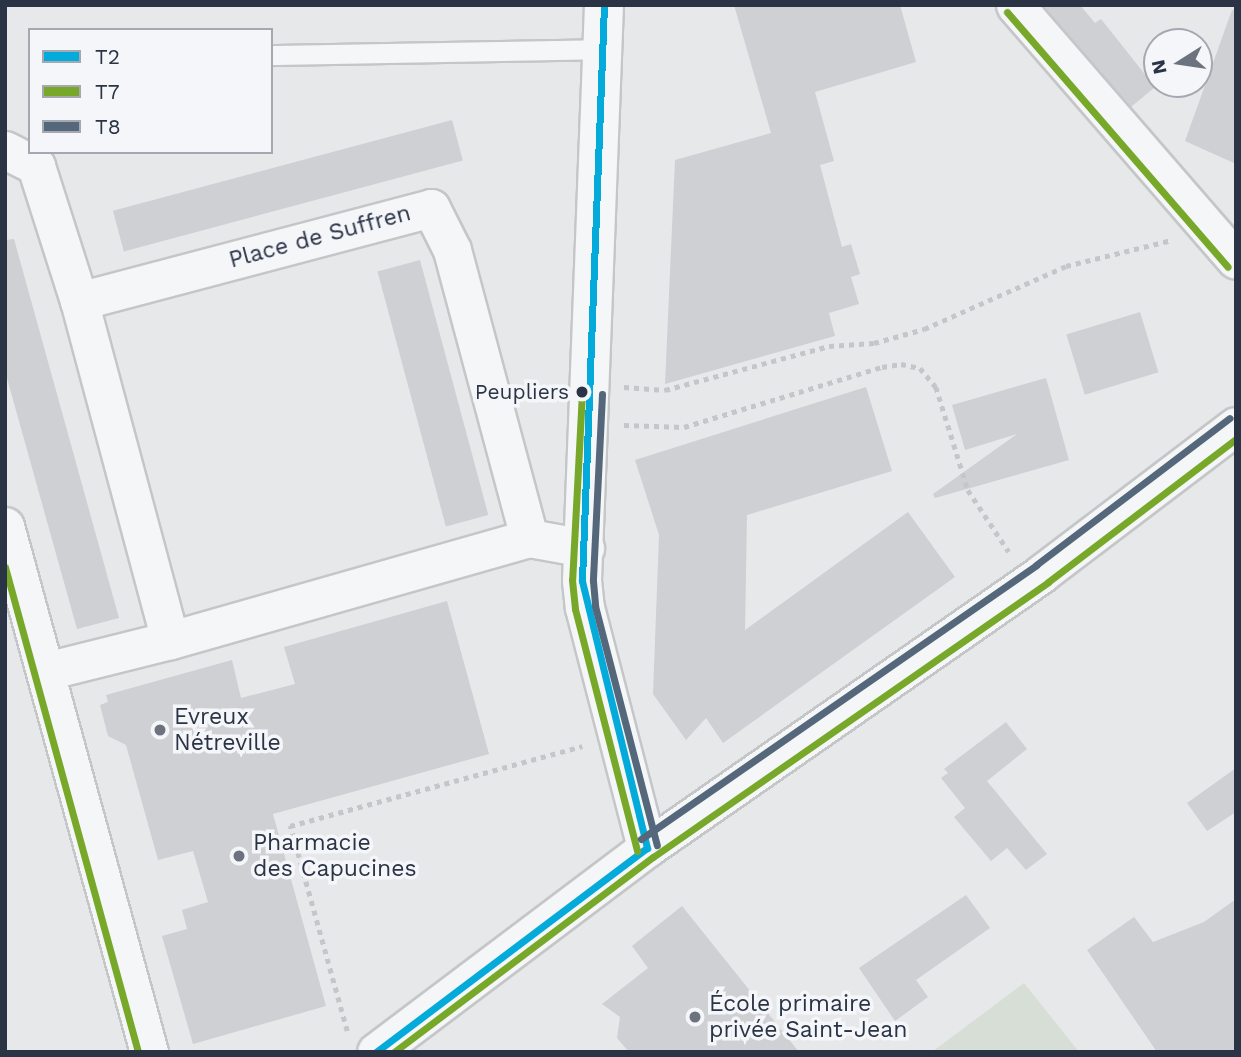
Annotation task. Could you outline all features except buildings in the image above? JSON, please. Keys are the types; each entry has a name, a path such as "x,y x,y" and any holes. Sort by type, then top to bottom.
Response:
{"street":[{"path":"604,5 585,608 620,735 647,848"},
{"path":"1015,5 1236,260"},
{"path":"5,150 36,166 79,301 170,640"},
{"name":"Place de Suffren","path":"79,301 431,208 452,250 529,538"},
{"path":"362,1045 1031,581 1236,426"},
{"path":"5,526 15,597 46,671 149,1052"},
{"path":"46,671 170,640 529,538 585,548"}],"lane":[{"path":"273,55 603,50"}],"path":[{"path":"592,384 665,390 829,346 874,343 923,329 1066,266 1210,230"},
{"path":"591,423 684,427 882,367 901,364 920,369 936,387 968,490 1031,581"},
{"path":"362,1045 290,826 620,735"}],"shaded area":[{"path":"1024,983 1079,1052 932,1052"}],"transit line":[{"name":"T2","path":"604,5 582,581 647,848"},
{"name":"T7","path":"1007,12 1228,267"},
{"name":"T7","path":"582,392 572,580 575,609 637,851"},
{"name":"T8","path":"602,394 593,581 595,606 657,845"},
{"name":"T8","path":"641,839 1036,565 1230,418"},
{"name":"T7","path":"394,1052 653,857 1048,582 1236,439"},
{"name":"T7","path":"5,567 138,1052"},
{"name":"T2","path":"376,1052 647,848"}],"place":[{"name":"Peupliers","path":"582,392"},
{"name":"Evreux Nétreville","path":"160,730"},
{"name":"Pharmacie des Capucines","path":"239,856"},
{"name":"École primaire privée Saint-Jean","path":"695,1017"}]}
